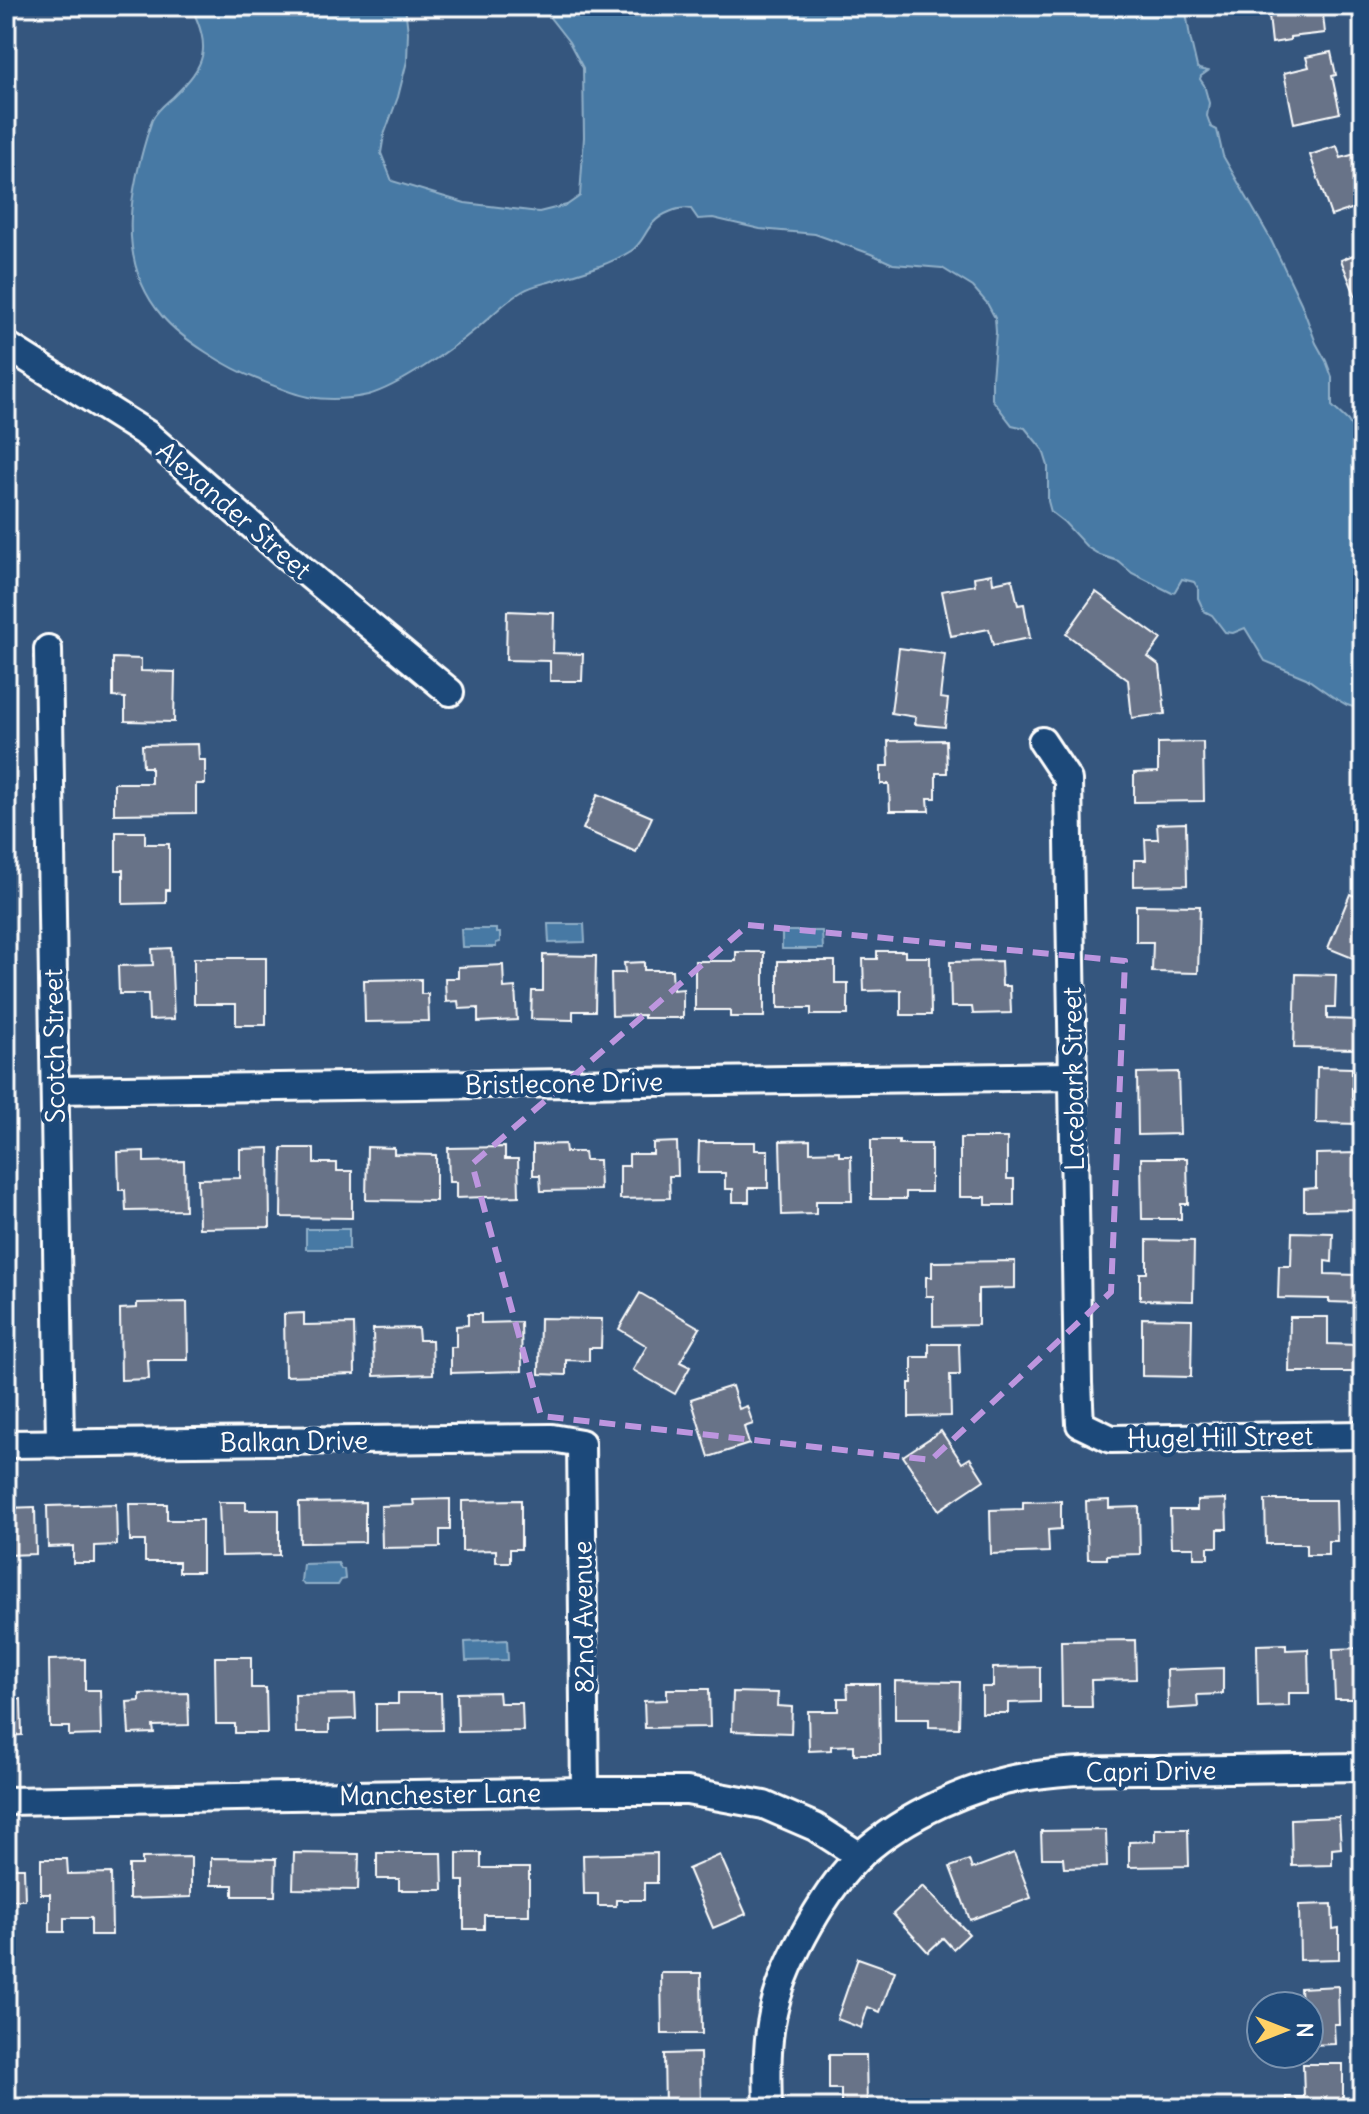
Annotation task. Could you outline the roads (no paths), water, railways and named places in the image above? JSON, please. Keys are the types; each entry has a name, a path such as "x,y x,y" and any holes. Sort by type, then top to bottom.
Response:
{"street":[{"name":"Alexander Street","path":"6,345 147,434 303,570 450,692"},
{"name":"Scotch Street","path":"48,649 60,1444"},
{"name":"Lacebark Street","path":"1042,741 1068,780 1080,1424"},
{"name":"Bristlecone Drive","path":"55,1090 1073,1076"},
{"name":"Hugel Hill Street","path":"1080,1424 1111,1439 1363,1435"},
{"name":"Balkan Drive","path":"6,1444 552,1438 581,1443"},
{"name":"82nd Avenue","path":"581,1443 585,1791"},
{"name":"Capri Drive","path":"768,2108 767,2059 775,2006 791,1961 816,1913 860,1856 896,1827 987,1786 1029,1776 1093,1771 1363,1767"},
{"name":"Manchester Lane","path":"6,1801 687,1791 764,1805 815,1827 860,1856"}],"water":[{"path":"191,6 405,6 407,61 381,153 392,181 465,203 539,212 567,205 580,196 584,137 583,68 569,42 541,6 1185,6 1197,67 1208,71 1200,79 1209,103 1207,116 1211,127 1217,130 1223,156 1270,238 1301,303 1332,377 1332,406 1348,421 1363,445 1363,710 1347,705 1306,678 1265,661 1245,628 1233,633 1225,632 1212,615 1204,611 1194,582 1182,579 1172,593 1132,573 1118,561 1087,547 1051,512 1048,466 1043,450 1025,428 1012,425 992,399 995,318 973,287 942,268 893,264 815,234 760,229 713,218 698,219 691,209 681,209 656,220 631,251 602,265 526,289 439,357 409,376 368,395 331,399 302,396 245,374 219,360 181,334 162,316 147,294 132,246 133,195 152,120 193,75 202,55 201,34"},
{"path":"548,924 584,924 585,942 549,943"},
{"path":"461,929 496,929 496,933 500,933 500,942 496,943 496,947 462,947"},
{"path":"782,931 822,931 823,949 782,949"},
{"path":"306,1229 349,1229 349,1249 306,1249"},
{"path":"338,1563 344,1569 345,1579 338,1585 304,1585 301,1581 303,1564"},
{"path":"507,1640 508,1660 466,1661 465,1642"}]}
